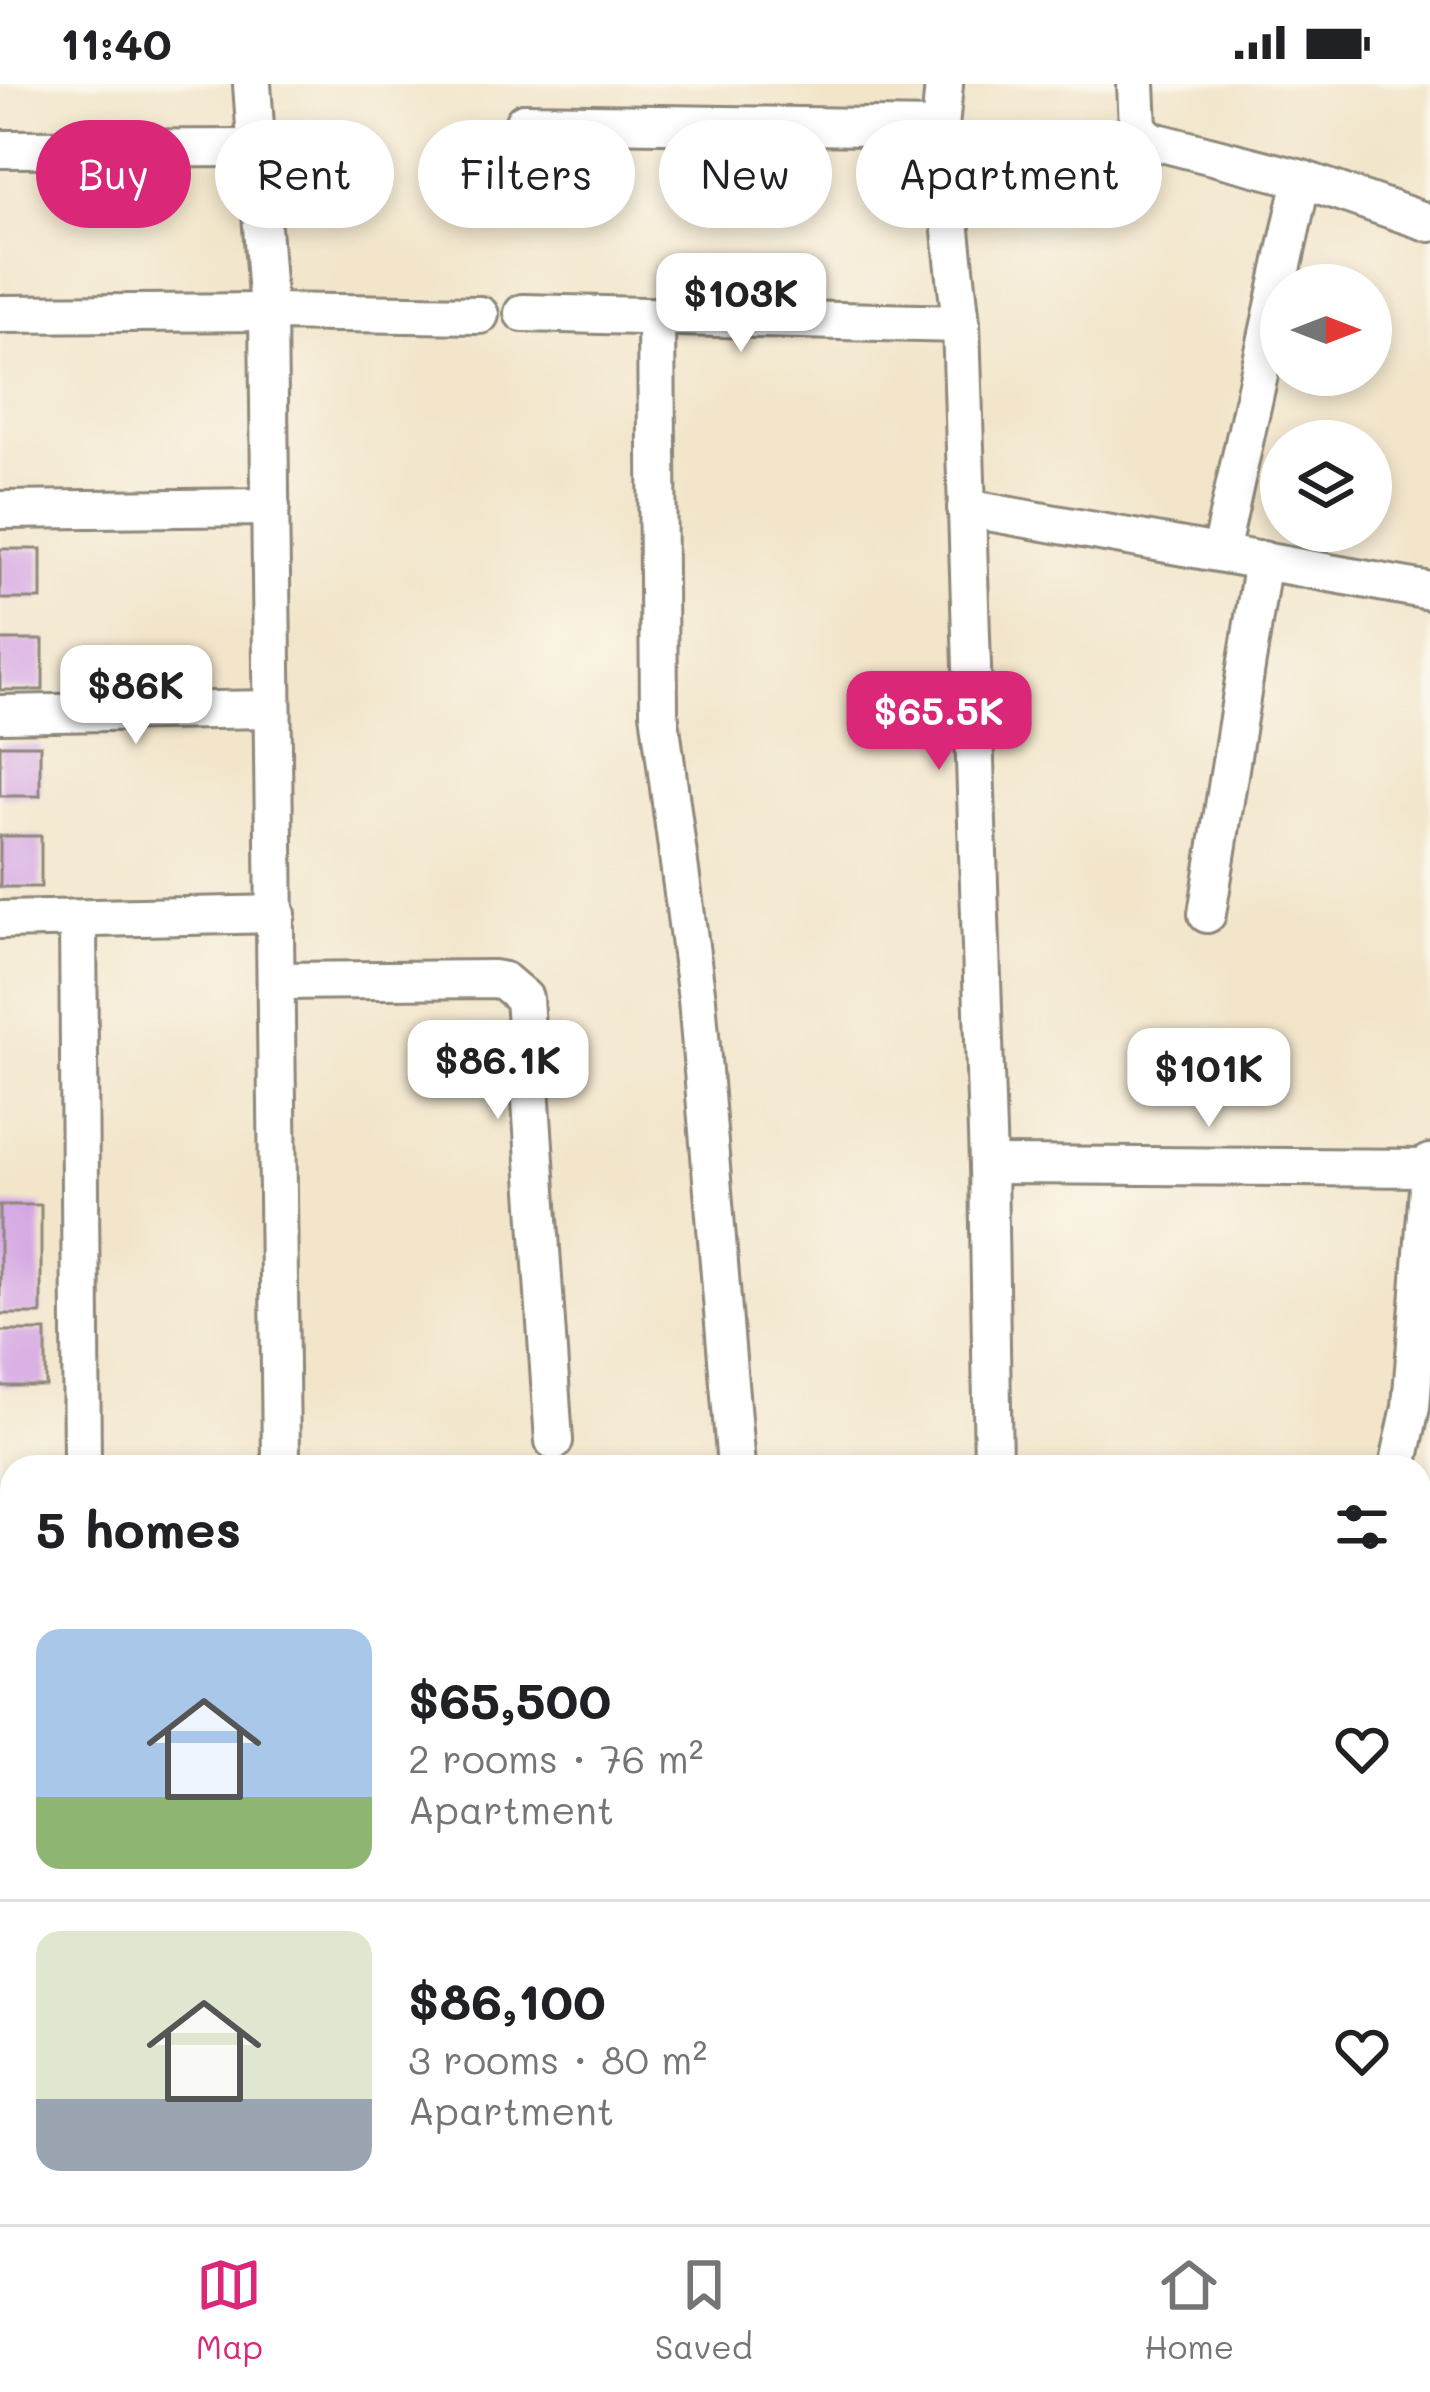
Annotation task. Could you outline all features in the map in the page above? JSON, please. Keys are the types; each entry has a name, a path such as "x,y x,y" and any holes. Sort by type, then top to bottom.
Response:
{"street":[{"path":"252,84 254,120"},
{"path":"941,120 944,84"},
{"path":"1136,84 1138,127 1150,140 1302,179 1430,223"},
{"path":"635,124 856,127"},
{"path":"0,149 215,148"},
{"path":"1220,552 1302,179"},
{"path":"262,228 268,312 281,1455"},
{"path":"951,228 961,324 993,1455"},
{"path":"0,314 480,315"},
{"path":"523,314 961,324"},
{"path":"656,316 659,712 697,999 735,1455"},
{"path":"0,510 271,507"},
{"path":"966,508 1430,591"},
{"path":"1207,914 1263,560"},
{"path":"0,714 271,709"},
{"path":"0,920 277,914"},
{"path":"77,919 82,1455"},
{"path":"277,981 493,979 504,981 524,998 554,1441"},
{"path":"988,1165 1430,1165 1420,1411 1403,1455"}],"building":[{"path":"0,549 41,549 41,599 0,599"},
{"path":"0,640 43,640 43,690 0,690"},
{"path":"0,745 40,745 40,796 0,796"},
{"path":"0,836 41,836 41,887 0,887"},
{"path":"0,1205 41,1205 41,1314 0,1314"},
{"path":"0,1331 46,1331 46,1386 0,1386"}]}
